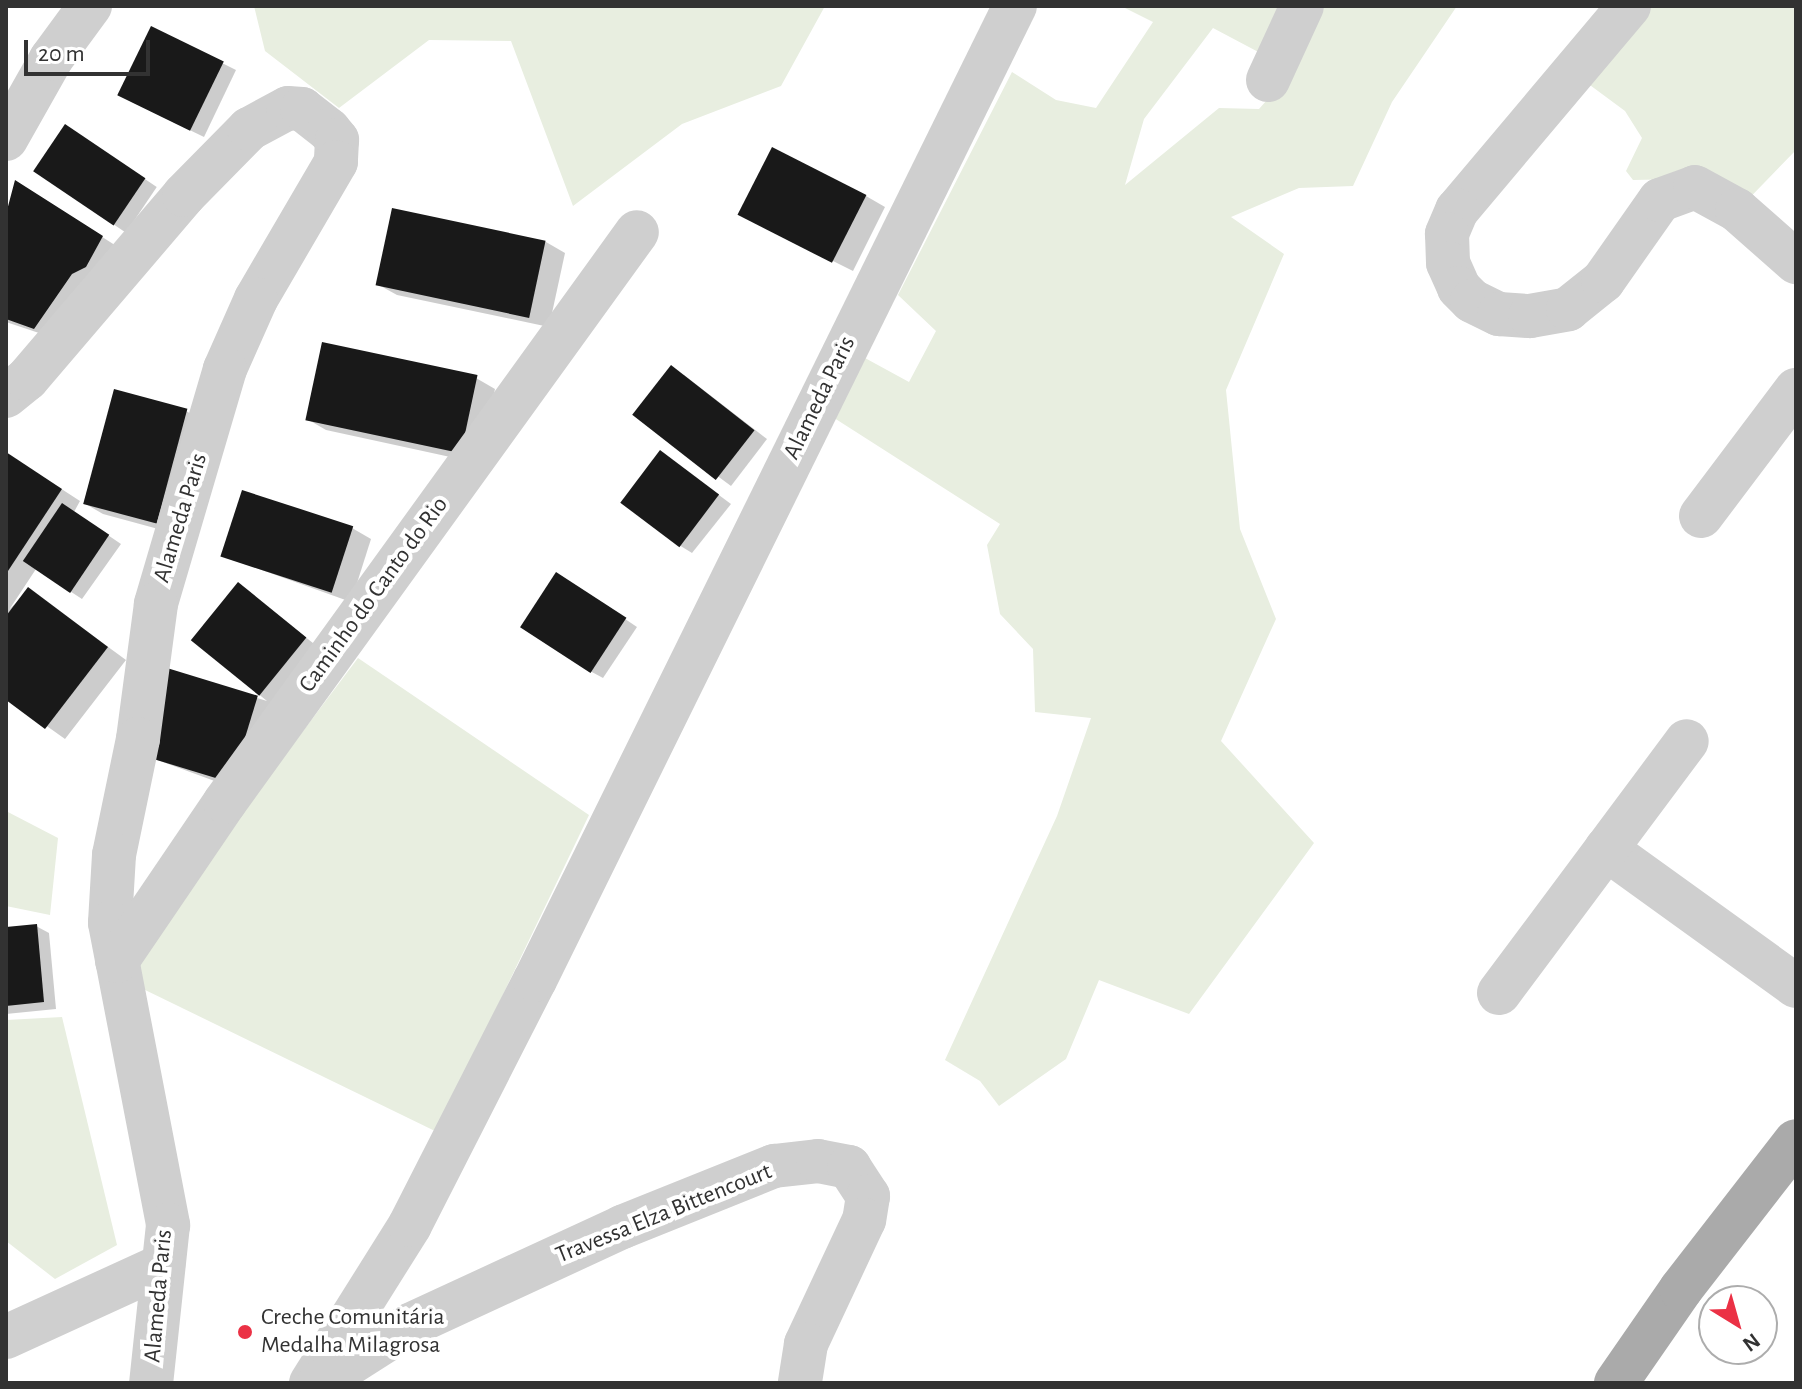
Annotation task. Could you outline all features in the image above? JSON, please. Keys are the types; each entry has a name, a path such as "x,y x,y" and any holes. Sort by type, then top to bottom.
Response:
{"main road":[{"path":"1616,1383 1681,1289 1796,1141"}],"street":[{"path":"6,139 51,59 90,6"},
{"name":"Alameda Paris","path":"311,1383 410,1225 514,1021 1015,6"},
{"path":"1268,80 1302,6"},
{"path":"1629,6 1457,210 1447,234 1448,263 1459,288 1472,301 1499,314 1530,316 1568,309 1603,281 1660,200 1695,187 1737,210 1796,262"},
{"name":"Alameda Paris","path":"6,396 27,379 184,195 249,129 288,108 302,109 337,140 336,162 256,299 225,369 156,604 138,739 114,855 110,923 168,1225 151,1383"},
{"name":"Caminho do Canto do Rio","path":"117,961 225,802 637,232"},
{"path":"1701,516 1796,390"},
{"path":"1499,993 1687,741"},
{"path":"1606,849 1796,986"},
{"name":"Travessa Elza Bittencourt","path":"319,1383 410,1325 622,1227 774,1166 818,1161 849,1167 868,1196 864,1220 806,1344 800,1383"},
{"path":"6,1337 163,1265"}],"shaded area":[{"path":"254,6 825,6 781,86 682,124 573,206 511,41 429,40 339,108 265,51"},
{"path":"1121,6 1292,6 1264,55 1213,28 1144,119 1125,185 1219,108 1259,109 1287,77 1315,6 1457,6 1392,102 1353,186 1299,188 1231,217 1284,254 1226,390 1240,529 1276,619 1221,741 1314,843 1189,1014 1099,980 1066,1059 999,1106 980,1081 945,1060 1057,816 1091,718 1035,712 1033,649 1000,614 987,545 1000,524 831,416 865,358 909,382 936,331 898,295 1012,72 1056,100 1096,108 1153,22"},
{"path":"1651,6 1796,6 1796,150 1733,215 1681,179 1633,180 1626,171 1642,138 1625,111 1579,77"},
{"path":"358,658 589,815 437,1132 139,987 136,953"},
{"path":"6,811 58,838 50,915 6,906"},
{"path":"62,1017 117,1245 55,1279 6,1241 6,1020"}],"building":[{"path":"151,26 224,62 190,131 117,95"},
{"path":"65,124 145,178 114,225 33,171"},
{"path":"772,147 866,195 832,263 737,215"},
{"path":"15,180 103,236 86,267 72,274 34,329 6,319 6,214"},
{"path":"392,208 546,241 529,318 376,285"},
{"path":"322,342 478,375 461,453 305,420"},
{"path":"671,365 755,430 716,480 632,415"},
{"path":"114,389 187,409 157,524 83,504"},
{"path":"660,450 719,495 679,547 620,503"},
{"path":"6,452 62,489 6,574"},
{"path":"242,490 353,526 332,593 220,557"},
{"path":"62,503 109,535 70,593 23,561"},
{"path":"556,572 626,618 591,673 520,627"},
{"path":"238,582 306,637 259,696 191,640"},
{"path":"28,587 108,647 45,729 6,700 6,616"},
{"path":"167,668 258,696 231,783 140,755"},
{"path":"37,924 44,1002 6,1006 6,927"}],"place":[{"name":"Creche Comunitária Medalha Milagrosa","path":"245,1332"}]}
